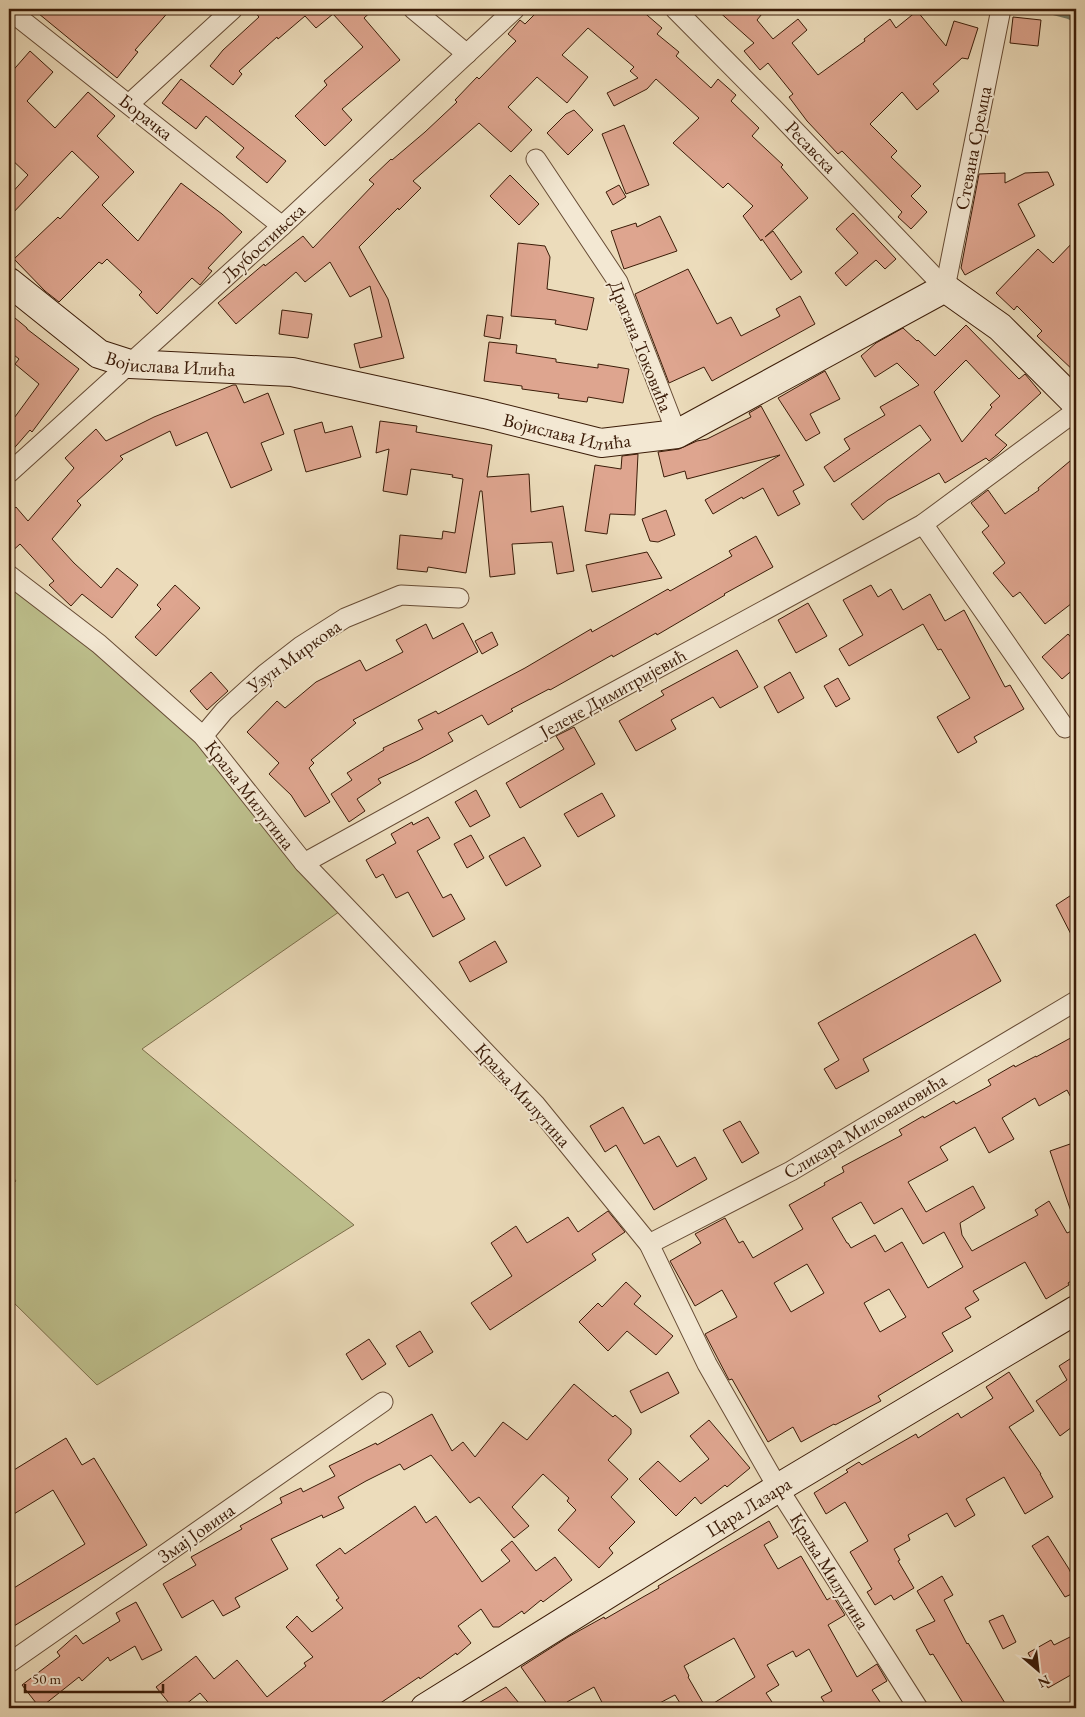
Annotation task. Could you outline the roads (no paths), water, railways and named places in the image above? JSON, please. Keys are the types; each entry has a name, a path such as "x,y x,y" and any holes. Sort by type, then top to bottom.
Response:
{"street":[{"path":"129,104 233,9"},
{"path":"413,9 466,54"},
{"name":"Љубостињска","path":"9,473 282,226 515,9"},
{"name":"Ресавска","path":"675,9 773,108 945,288"},
{"name":"Борачка","path":"9,10 282,226"},
{"name":"Стевана Сремца","path":"945,288 999,17"},
{"name":"Драгана Токовића","path":"536,159 618,282 677,434"},
{"name":"Војислава Илића","path":"9,282 99,354 130,364 292,372 485,414 601,443 677,434 945,288"},
{"path":"945,288 1000,328 1076,403"},
{"name":"Јелене Димитријевић","path":"304,863 590,704 923,524 1076,411"},
{"path":"923,524 1066,728"},
{"name":"Краља Милутина","path":"9,576 99,644 203,736 304,863 535,1104 649,1244 708,1364 778,1488 918,1708"},
{"name":"Узун Миркова","path":"203,736 234,701 265,674 301,646 345,618 401,595 459,598"},
{"name":"Сликара Миловановића","path":"649,1244 791,1171 1076,1001"},
{"name":"Цара Лазара","path":"425,1708 778,1488 1076,1310"},
{"name":"Змај Јовина","path":"9,1663 383,1402"}],"waterway":[{"path":"1041,9 1076,20"}]}
